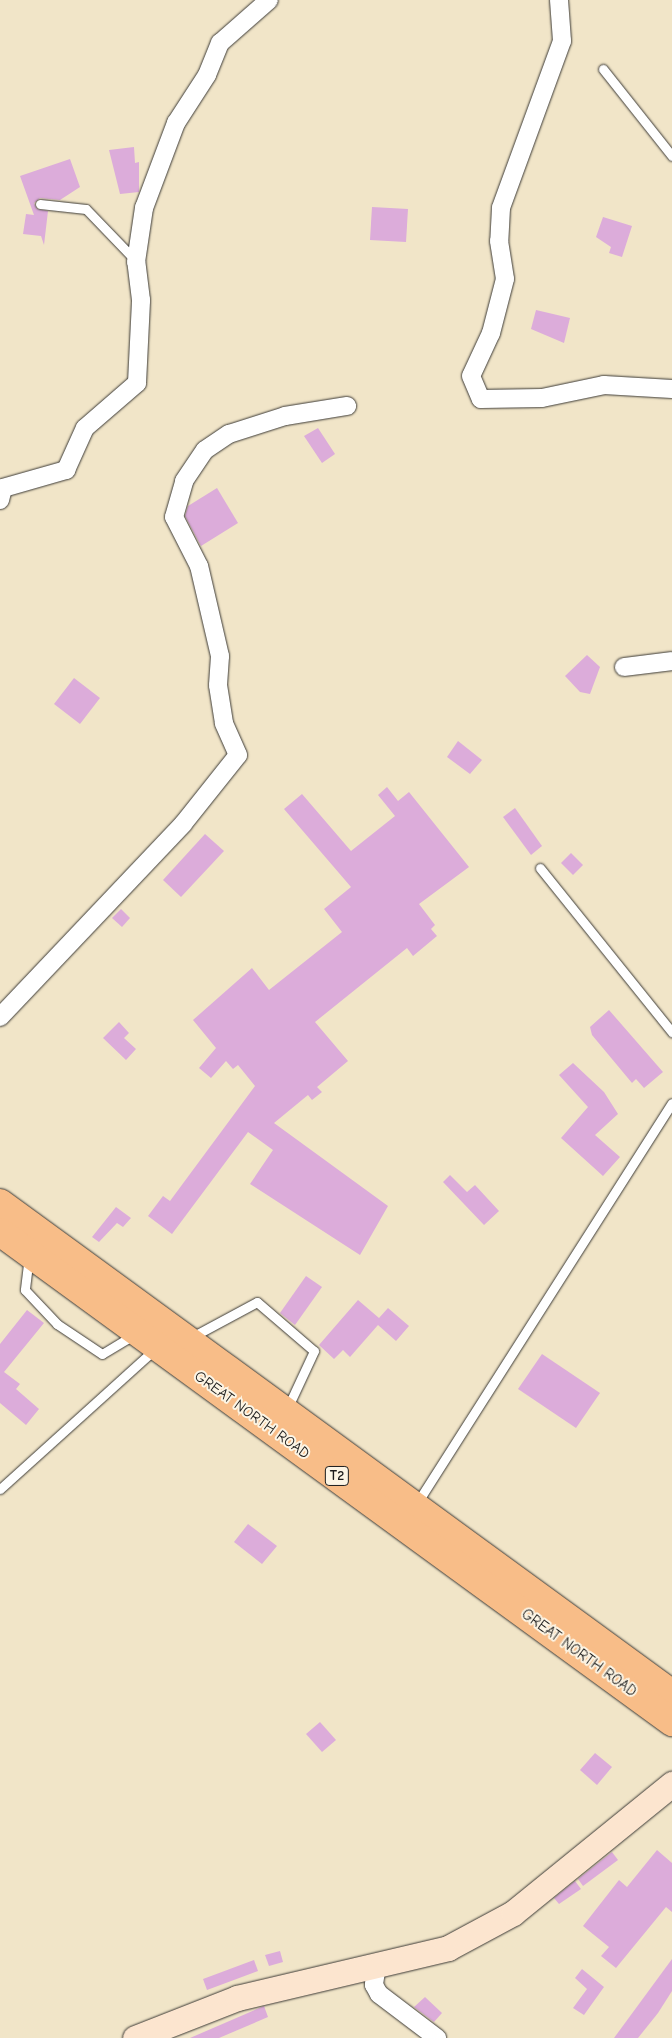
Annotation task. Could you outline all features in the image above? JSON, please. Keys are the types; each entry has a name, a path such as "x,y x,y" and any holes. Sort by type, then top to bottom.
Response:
{"main road":[{"name":"GREAT NORTH ROAD","path":"0,1204 33,1242 165,1337 286,1411 672,1694"},
{"name":"GREAT NORTH ROAD","path":"0,1232 33,1242 165,1337 672,1722"}],"street":[{"path":"0,500 3,488 66,470 85,428 137,383 141,300 136,262 144,208 176,123 207,75 220,43 269,0"},
{"path":"559,0 562,41 501,208 499,241 505,279 491,333 471,376 481,399 542,398 604,385 672,389"},
{"path":"0,1017 183,824 238,755 224,723 218,685 220,656 199,566 174,517 184,481 205,450 229,434 285,416 347,406"},
{"path":"624,667 672,661"},
{"path":"135,2038 237,1998 448,1948 514,1913 672,1784"},
{"path":"377,1965 374,1985 379,1994 437,2038"}],"lane":[{"path":"603,69 672,156"},
{"path":"40,204 86,209 136,262"},
{"path":"540,868 672,1032"},
{"path":"415,1505 672,1103"},
{"path":"33,1242 26,1290 57,1324 102,1354 165,1337 257,1302 314,1351 286,1411"},
{"path":"0,1489 165,1337"}],"building":[{"path":"134,147 135,163 139,162 139,192 120,194 109,150"},
{"path":"70,159 80,187 60,200 40,198 34,203 37,209 48,211 44,245 41,236 23,234 26,214 34,215 20,176"},
{"path":"372,207 408,209 406,242 370,240"},
{"path":"603,217 632,226 622,257 609,253 611,247 596,237"},
{"path":"536,310 570,318 564,343 531,329"},
{"path":"318,428 335,454 322,463 304,436"},
{"path":"217,488 238,523 201,546 185,516 188,506"},
{"path":"587,655 600,667 590,694 580,692 565,676"},
{"path":"74,678 100,698 80,724 54,704"},
{"path":"458,741 482,760 470,774 447,757"},
{"path":"387,787 398,801 409,792 469,867 419,904 435,925 431,929 437,936 413,956 407,948 315,1022 348,1061 317,1087 322,1092 312,1100 308,1095 274,1123 388,1206 360,1255 250,1184 273,1150 248,1132 172,1234 148,1216 163,1196 170,1201 255,1086 238,1065 233,1069 226,1061 211,1078 199,1068 216,1048 193,1020 252,968 269,990 342,932 324,909 351,887 284,809 302,794 351,851 395,816 378,795"},
{"path":"515,808 542,846 531,855 503,817"},
{"path":"205,834 224,851 181,897 163,880"},
{"path":"571,853 583,865 573,875 561,863"},
{"path":"121,909 130,918 122,927 112,918"},
{"path":"609,1010 663,1072 644,1088 636,1079 632,1083 592,1035 590,1027"},
{"path":"119,1022 129,1033 124,1038 136,1049 126,1060 103,1038"},
{"path":"573,1063 604,1092 618,1114 595,1135 620,1157 603,1176 561,1138 588,1107 559,1075"},
{"path":"450,1175 467,1192 475,1185 499,1211 484,1225 443,1182"},
{"path":"116,1207 131,1218 123,1227 117,1223 99,1242 92,1237"},
{"path":"306,1276 322,1287 295,1325 280,1313"},
{"path":"358,1300 379,1318 388,1308 409,1326 396,1341 378,1325 350,1357 343,1350 334,1359 319,1345"},
{"path":"27,1310 44,1323 4,1372 20,1384 16,1389 39,1409 26,1425 0,1403 0,1344"},
{"path":"542,1354 600,1393 576,1428 518,1389"},
{"path":"248,1524 277,1546 262,1564 234,1542"},
{"path":"320,1722 336,1740 322,1752 306,1734"},
{"path":"595,1753 612,1767 597,1785 580,1770"},
{"path":"657,1850 672,1863 672,1912 666,1907 616,1968 601,1956 609,1947 583,1926 619,1880 627,1887"},
{"path":"612,1852 618,1860 583,1886 578,1879"},
{"path":"575,1881 581,1889 559,1904 554,1898"},
{"path":"280,1951 283,1962 269,1966 265,1955"},
{"path":"672,1959 672,1991 658,2013 638,2038 614,2038"},
{"path":"254,1960 258,1971 207,1990 203,1979"},
{"path":"582,1969 604,1987 584,2015 573,2008 587,1989 575,1978"},
{"path":"425,1997 442,2013 434,2022 414,2007"},
{"path":"264,2006 268,2017 219,2038 190,2038"}]}
